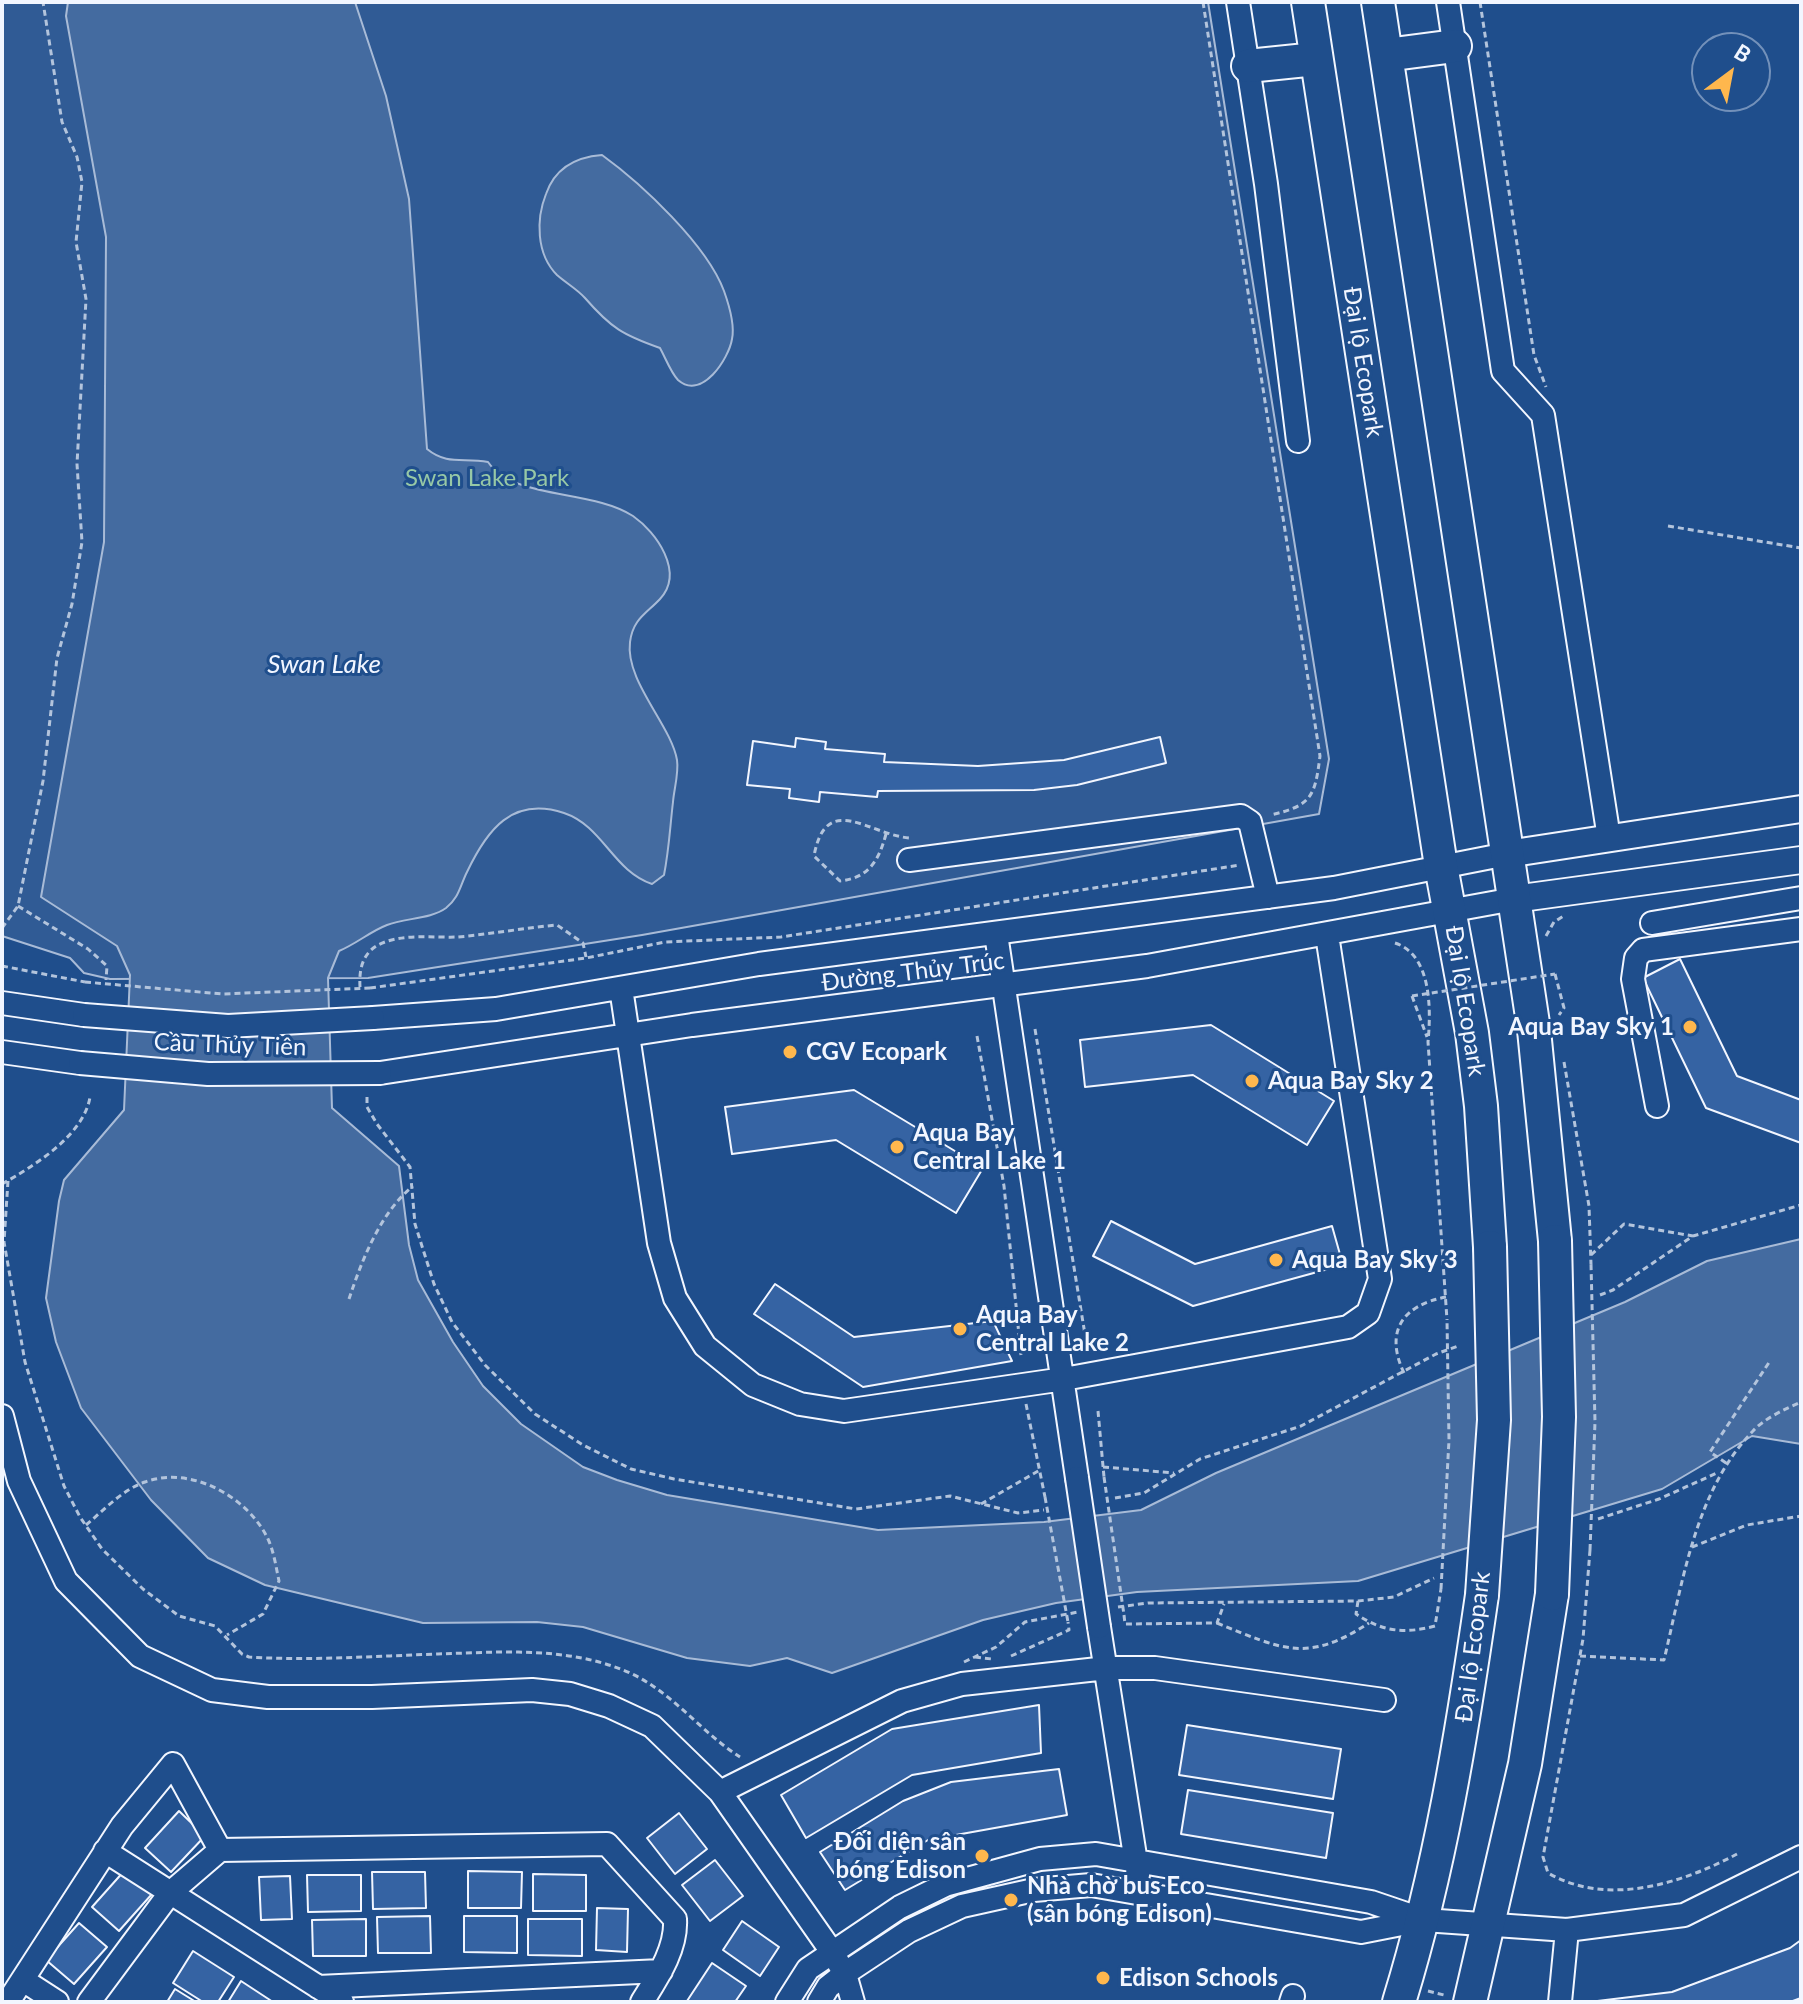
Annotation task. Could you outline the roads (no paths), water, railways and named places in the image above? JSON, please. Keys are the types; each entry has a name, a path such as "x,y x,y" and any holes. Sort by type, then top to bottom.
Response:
{"highway":[{"name":"Đại lộ Ecopark","path":"1308,2 1481,1106 1490,1247 1494,1420 1482,1595 1459,1753 1424,1920 1412,1996"},
{"path":"1378,2 1534,1030 1555,1241 1559,1417 1552,1594 1525,1764 1489,1925 1459,1999"},
{"path":"1386,55 1455,46"},
{"path":"1248,66 1316,59"}],"main road":[{"path":"1507,854 1801,809"},
{"path":"1514,899 1801,860"}],"street":[{"path":"1238,2 1298,441"},
{"path":"1448,2 1503,371 1543,415 1609,838"},
{"path":"909,860 1241,816 1250,822 1268,897"},
{"name":"Đường Thủy Trúc","path":"373,1018 496,1009 759,964 1334,888 1507,854"},
{"path":"1652,923 1801,898"},
{"name":"Đường Thủy Trúc","path":"380,1073 626,1035 1005,987 1327,935 1514,899"},
{"path":"1657,1106 1633,979 1636,958 1643,950 1801,929"},
{"path":"996,934 1064,1379 1092,1619 1107,1668 1141,1893"},
{"path":"621,988 659,1243 675,1298 705,1346 753,1385 800,1404 844,1411 1064,1379 1348,1327 1368,1313 1380,1279 1327,935"},
{"name":"Cầu Thủy Tiên","path":"2,1003 84,1015 228,1026 373,1018"},
{"name":"Cầu Thủy Tiên","path":"2,1052 80,1063 208,1074 380,1073"},
{"path":"2,1416 19,1481 66,1581 140,1656 212,1690 268,1697 372,1697 532,1690 570,1694 609,1706 652,1726 720,1792 832,1952 845,1974 853,2002"},
{"path":"720,1792 902,1701 962,1684 1107,1668 1155,1668 1384,1700"},
{"path":"8,2002 105,1851 173,1764 220,1850"},
{"path":"89,2002 170,1893 220,1850 607,1844 675,1919 676,1932 661,1971 642,2002"},
{"path":"105,1851 342,2002"},
{"path":"787,2002 808,1969 900,1907 945,1885 1040,1859 1096,1854 1371,1902 1424,1920 1567,1930 1684,1915 1801,1857"},
{"path":"819,2002 828,1987 909,1931 962,1906 995,1897 1091,1885 1361,1932 1424,1920"},
{"path":"1560,2002 1567,1930"},
{"path":"318,1987 661,1971"},
{"path":"23,1980 57,2002"}],"water":[{"name":"Swan Lake","path":"68,2 355,2 386,96 409,199 427,449 442,458 488,462 500,474 534,489 616,507 642,523 658,542 669,565 667,588 637,622 630,642 634,672 673,746 677,760 664,875 652,884 639,878 589,828 564,813 530,809 516,813 493,830 483,843 457,896 446,908 387,925 339,951 328,978 332,1108 399,1166 409,1245 418,1280 453,1342 483,1386 521,1424 583,1467 667,1495 878,1530 1044,1522 1141,1510 1216,1473 1625,1302 1707,1261 1801,1239 1801,1444 1752,1436 1662,1489 1358,1581 1137,1592 1056,1603 983,1620 832,1673 787,1658 750,1666 687,1658 583,1627 537,1622 423,1623 265,1585 208,1558 151,1500 81,1408 56,1342 46,1298 64,1180 124,1110 130,975 117,946 41,897 104,542 106,237 66,16"},
{"path":"602,155 672,217 703,254 724,291 732,321 730,347 713,374 696,385 687,385 678,380 660,348 610,324 557,275 545,257 540,225 550,185 561,171 575,161"}],"place":[{"name":"Aqua Bay Sky 1","path":"1690,1027"},
{"name":"CGV Ecopark","path":"790,1052"},
{"name":"Aqua Bay Sky 2","path":"1252,1081"},
{"name":"Aqua Bay Central Lake 1","path":"897,1147"},
{"name":"Aqua Bay Sky 3","path":"1276,1260"},
{"name":"Aqua Bay Central Lake 2","path":"960,1329"},
{"name":"Đối diện sân bóng Edison","path":"982,1856"},
{"name":"Nhà chờ bus Eco (sân bóng Edison)","path":"1011,1900"},
{"name":"Edison Schools","path":"1103,1978"}],"park label":[{"name":"Swan Lake Park","path":"487,478"}]}
